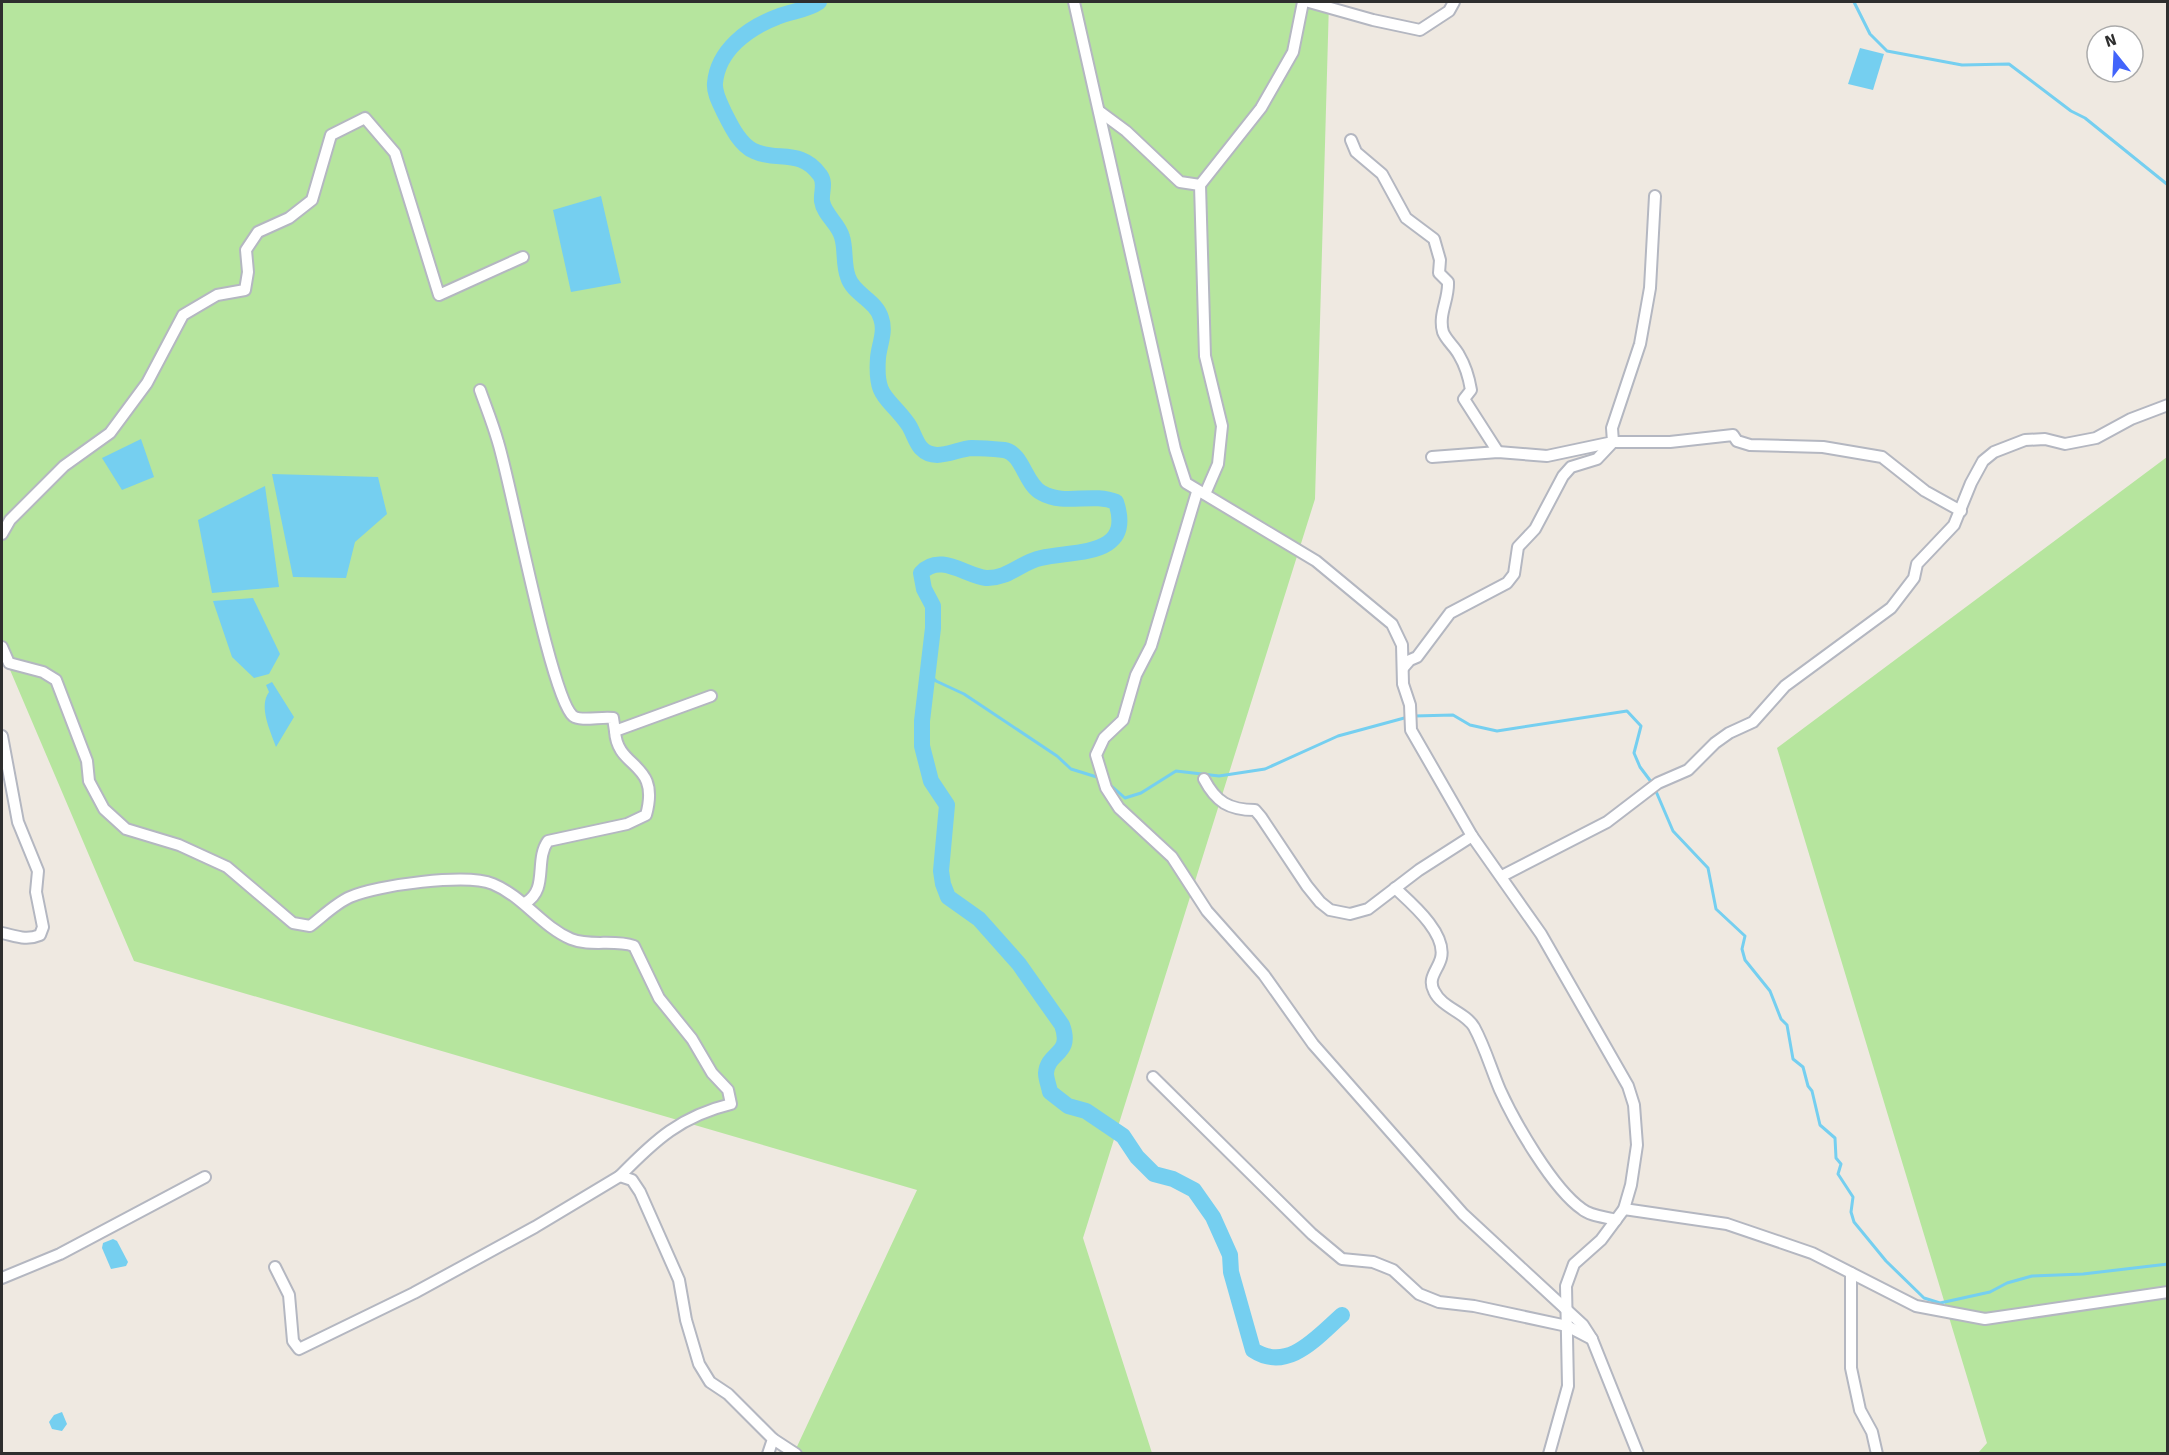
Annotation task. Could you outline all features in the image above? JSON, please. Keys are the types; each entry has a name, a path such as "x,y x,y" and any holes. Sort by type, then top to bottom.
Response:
{"street":[{"path":"1074,2 1175,449 1186,483 1316,561 1392,624 1402,645 1403,684 1410,705 1411,730 1472,836 1541,934 1628,1086 1634,1105 1637,1145 1624,1209 1601,1240 1574,1264 1566,1286 1568,1386 1549,1454"},
{"path":"1303,2 1293,52 1261,108 1200,185 1206,356 1222,426 1218,464 1201,493 1151,646 1136,675 1122,720 1104,738 1096,755 1106,788 1119,808 1172,857 1207,911 1264,975 1313,1044 1464,1214 1583,1325 1592,1339 1638,1454"},
{"path":"1310,2 1373,20 1420,30 1449,11 1454,2"},
{"path":"1099,111 1126,131 1180,182 1200,185"},
{"path":"2,534 10,520 64,466 110,433 147,383 183,315 217,295 245,290 248,272 246,250 258,232 289,218 312,200 331,135 352,123 365,118 395,153 440,295 523,257"},
{"path":"1351,140 1356,152 1382,174 1406,218 1434,239 1440,260 1438,273 1448,282 1449,297 1441,313 1443,334 1460,355 1468,377 1471,390 1464,399 1498,452"},
{"path":"1614,442 1612,428 1640,344 1648,300 1655,196"},
{"path":"480,390 498,442 548,646 566,706 574,716 582,719 601,716 613,718 622,751 647,777 650,787 646,814 627,824 548,841 542,850 539,888 535,898 525,903"},
{"path":"1502,876 1607,822 1659,783 1688,770 1729,733 1753,722 1785,686 1891,608 1914,578 1917,564 1946,535 1961,511 1971,483 1983,461 1994,452 2025,440 2045,439 2065,444 2096,438 2131,419 2168,405"},
{"path":"1432,457 1498,452 1547,456 1614,442 1670,442 1733,435 1737,441 1750,445 1822,447 1882,457 1925,491 1961,511"},
{"path":"1403,668 1417,657 1450,613 1507,583 1514,574 1518,547 1535,529 1563,476 1571,467 1597,459 1614,442"},
{"path":"2,647 9,663 43,672 56,680 87,761 89,781 104,809 126,829 179,845 227,867 293,923 310,926 348,897 382,886 458,879 492,884 525,903 540,919 574,941 634,946 659,998 692,1039 705,1065 723,1083 731,1098 730,1104 707,1110 656,1139 620,1176 535,1227 414,1293 299,1349 293,1341 289,1295 275,1267"},
{"path":"615,731 711,696"},
{"path":"2,736 18,822 38,872 36,892 43,927 40,935 32,939 2,933"},
{"path":"1204,779 1219,802 1240,811 1255,810 1306,886 1330,910 1358,913 1381,900 1472,836"},
{"path":"1395,888 1429,922 1441,947 1441,958 1432,976 1434,992 1446,1006 1472,1024 1501,1092 1532,1147 1564,1195 1584,1211 1616,1220"},
{"path":"1153,1077 1312,1234 1342,1259 1373,1262 1393,1270 1419,1294 1439,1302 1474,1306 1568,1326 1592,1339"},
{"path":"620,1176 632,1179 640,1192 679,1280 688,1331 699,1364 710,1382 728,1394 773,1439 796,1454"},
{"path":"2,1278 60,1254 205,1177"},
{"path":"1624,1209 1727,1224 1812,1253 1916,1306 1985,1319 2168,1292"},
{"path":"1851,1273 1851,1368 1860,1410 1872,1432 1877,1454"},
{"path":"768,1454 773,1439"}],"green space":[{"path":"2,2 1329,2 1315,499 1083,1238 1152,1453 794,1453 917,1190 134,961 2,651"},
{"path":"2167,457 2167,1453 1978,1453 1987,1443 1777,748"}],"water":[{"path":"1860,48 1884,54 1873,90 1848,84"},
{"path":"601,196 621,283 571,292 553,210"},
{"path":"141,439 154,477 122,490 102,458"},
{"path":"272,474 378,477 387,514 355,542 346,578 293,577"},
{"path":"265,486 279,587 212,593 198,520"},
{"path":"253,598 280,654 269,674 254,678 232,657 213,601"},
{"path":"272,682 294,717 276,747 265,712 269,692 266,685"},
{"path":"113,1239 117,1241 128,1262 126,1266 111,1269 102,1248 103,1243"},
{"path":"62,1412 67,1424 62,1431 52,1429 49,1422 54,1415"}],"waterway":[{"path":"819,2 782,15 745,34 722,60 717,71 715,90 733,129 749,148 763,154 805,161 822,178 823,206 842,237 848,277 855,288 874,306 881,318 883,333 878,371 884,396 908,424 921,448 927,452 939,455 972,448 1010,452 1016,457 1036,489 1042,493 1051,497 1098,498 1116,502 1119,520 1117,533 1110,542 1099,548 1041,558 994,578 978,576 945,565 928,567 921,573 924,589 933,606 933,628 922,721 922,746 931,781 947,805 941,871 948,897 979,919 1019,964 1062,1025 1065,1035 1064,1042 1062,1048 1051,1060 1046,1073 1050,1092 1068,1106 1086,1111 1123,1136 1137,1157 1154,1174 1173,1179 1194,1190 1213,1217 1230,1255 1231,1272 1253,1350 1266,1356 1290,1355 1312,1342 1342,1315"},
{"path":"1854,2 1870,34 1887,51 1962,65 2009,64 2071,111 2085,118 2168,185"},
{"path":"928,674 936,681 964,694 1057,756 1071,769 1100,778"},
{"path":"1414,716 1453,715 1470,725 1497,731 1627,711 1641,726 1634,753 1640,767 1652,783"},
{"path":"1108,783 1125,798 1141,793 1176,771 1219,776 1265,769 1338,736 1408,717"},
{"path":"1655,789 1673,831 1708,868 1716,909 1745,936 1742,949 1745,960 1770,991 1781,1019 1787,1025 1793,1059 1803,1067 1808,1086 1812,1091 1820,1125 1835,1138 1836,1158 1841,1164 1838,1174 1853,1197 1851,1212 1854,1222 1886,1261 1924,1298 1940,1303 1990,1292 2007,1283 2032,1276 2083,1274 2168,1264"}]}
